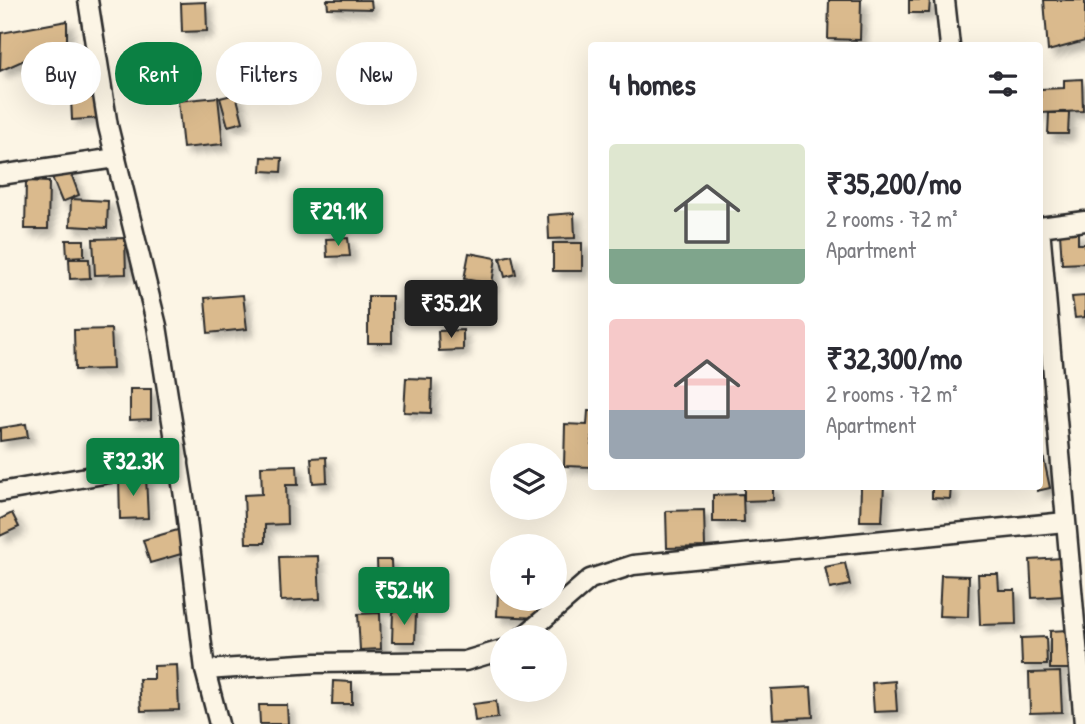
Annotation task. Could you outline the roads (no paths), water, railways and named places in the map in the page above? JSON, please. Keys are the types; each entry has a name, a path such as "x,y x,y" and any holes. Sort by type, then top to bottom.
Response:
{"street":[{"path":"88,0 116,158 157,326 179,461 205,670 219,724"},
{"path":"945,0 950,42"},
{"path":"0,175 116,158"},
{"path":"1043,227 1085,221"},
{"path":"1043,262 1084,724"},
{"path":"0,492 179,461"},
{"path":"537,625 590,579 633,565 1065,522"},
{"path":"205,670 316,663 465,661 490,654"}]}
